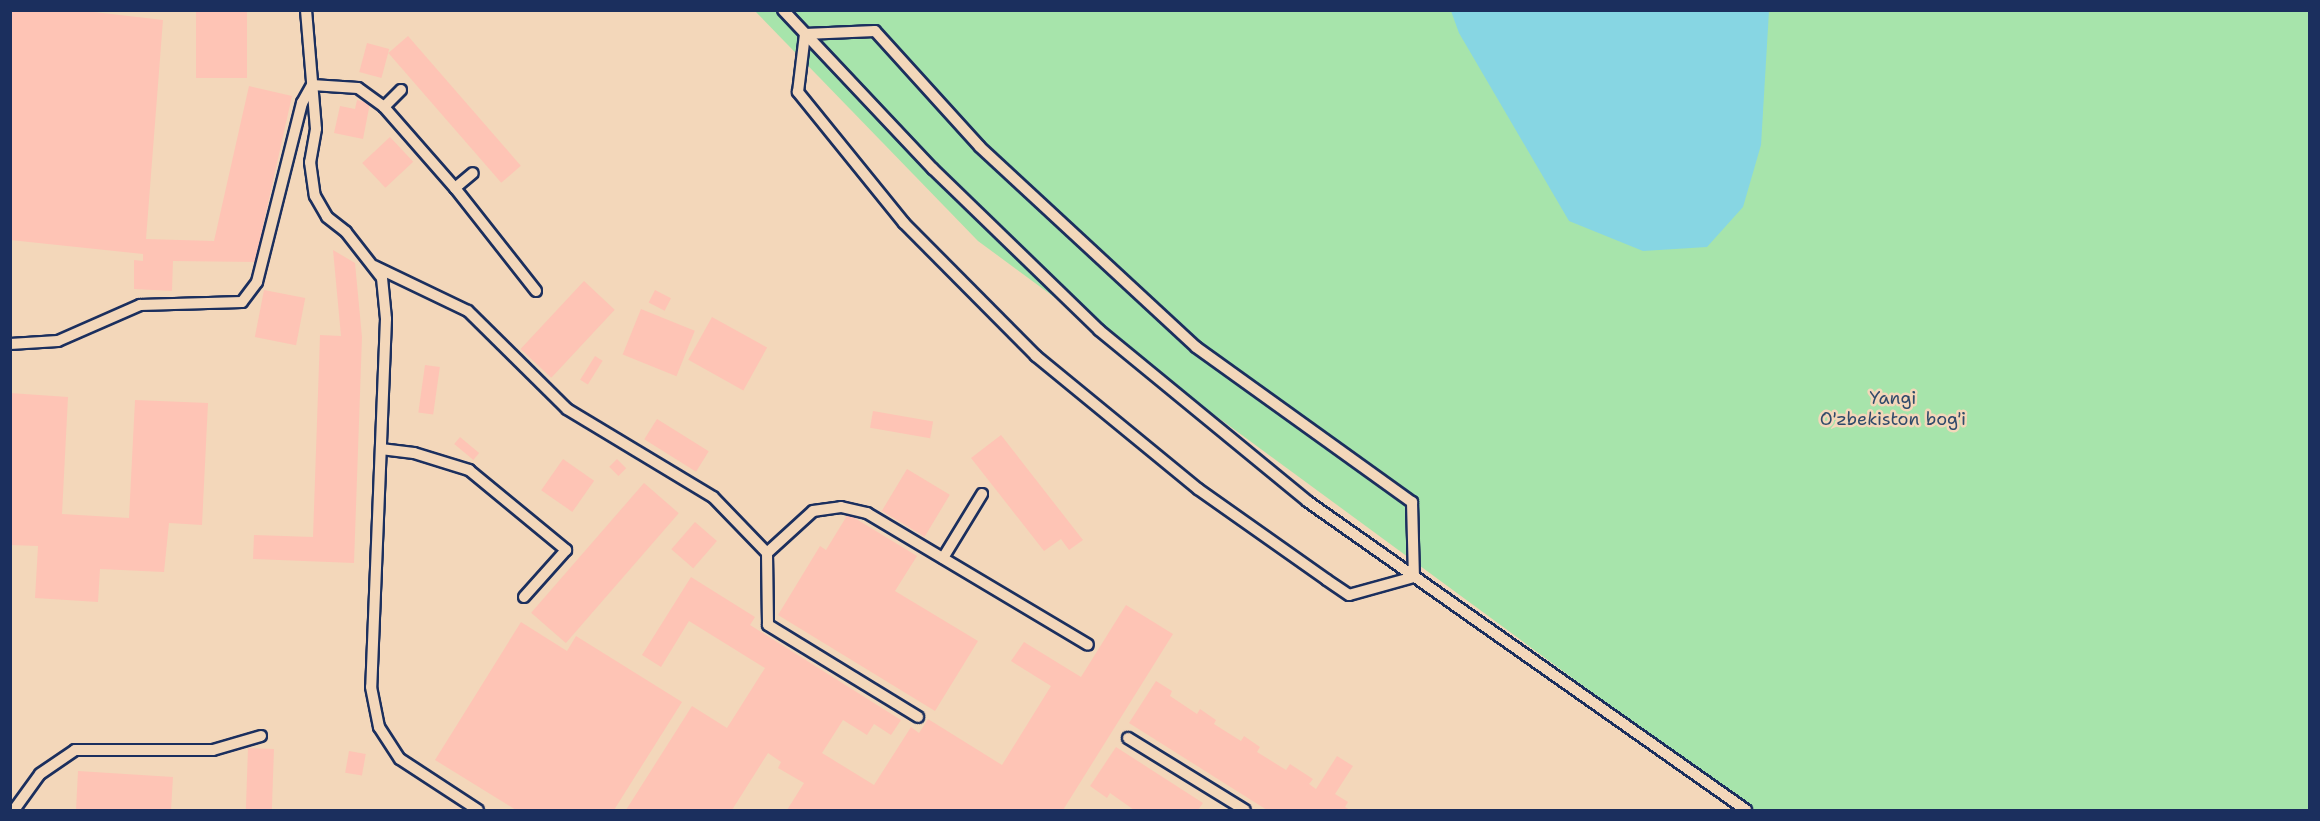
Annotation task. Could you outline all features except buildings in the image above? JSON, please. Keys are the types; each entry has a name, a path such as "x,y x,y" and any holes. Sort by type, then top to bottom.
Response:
{"lane":[{"path":"306,10 316,129 310,162 315,196 366,262 382,278 386,319 371,687 380,726 400,759 478,810"},
{"path":"783,10 933,169 1099,330 1307,501 1746,810"},
{"path":"805,34 875,31 980,147 1197,347 1412,502 1414,577"},
{"path":"805,34 798,92 904,223 1036,356 1198,489 1349,595 1414,577"},
{"path":"312,85 358,88 384,107 455,189 536,291"},
{"path":"10,344 58,341 140,305 242,302 257,282 302,103 312,85"},
{"path":"384,107 401,90"},
{"path":"455,189 473,173"},
{"path":"366,262 468,310 567,409 713,496 767,553 768,625 918,717"},
{"path":"381,449 414,453 469,470 566,550 524,597"},
{"path":"943,558 982,494"},
{"path":"767,553 813,511 841,507 867,513 1089,645"},
{"path":"14,810 40,774 75,750 213,750 261,736"},
{"path":"1128,738 1245,810"}],"green space":[{"name":"Yangi O'zbekiston bog'i","path":"755,11 2309,11 2309,810 1752,810 978,241"}],"water":[{"path":"1451,11 1769,11 1761,145 1743,207 1707,247 1643,251 1569,221 1459,33"}]}
